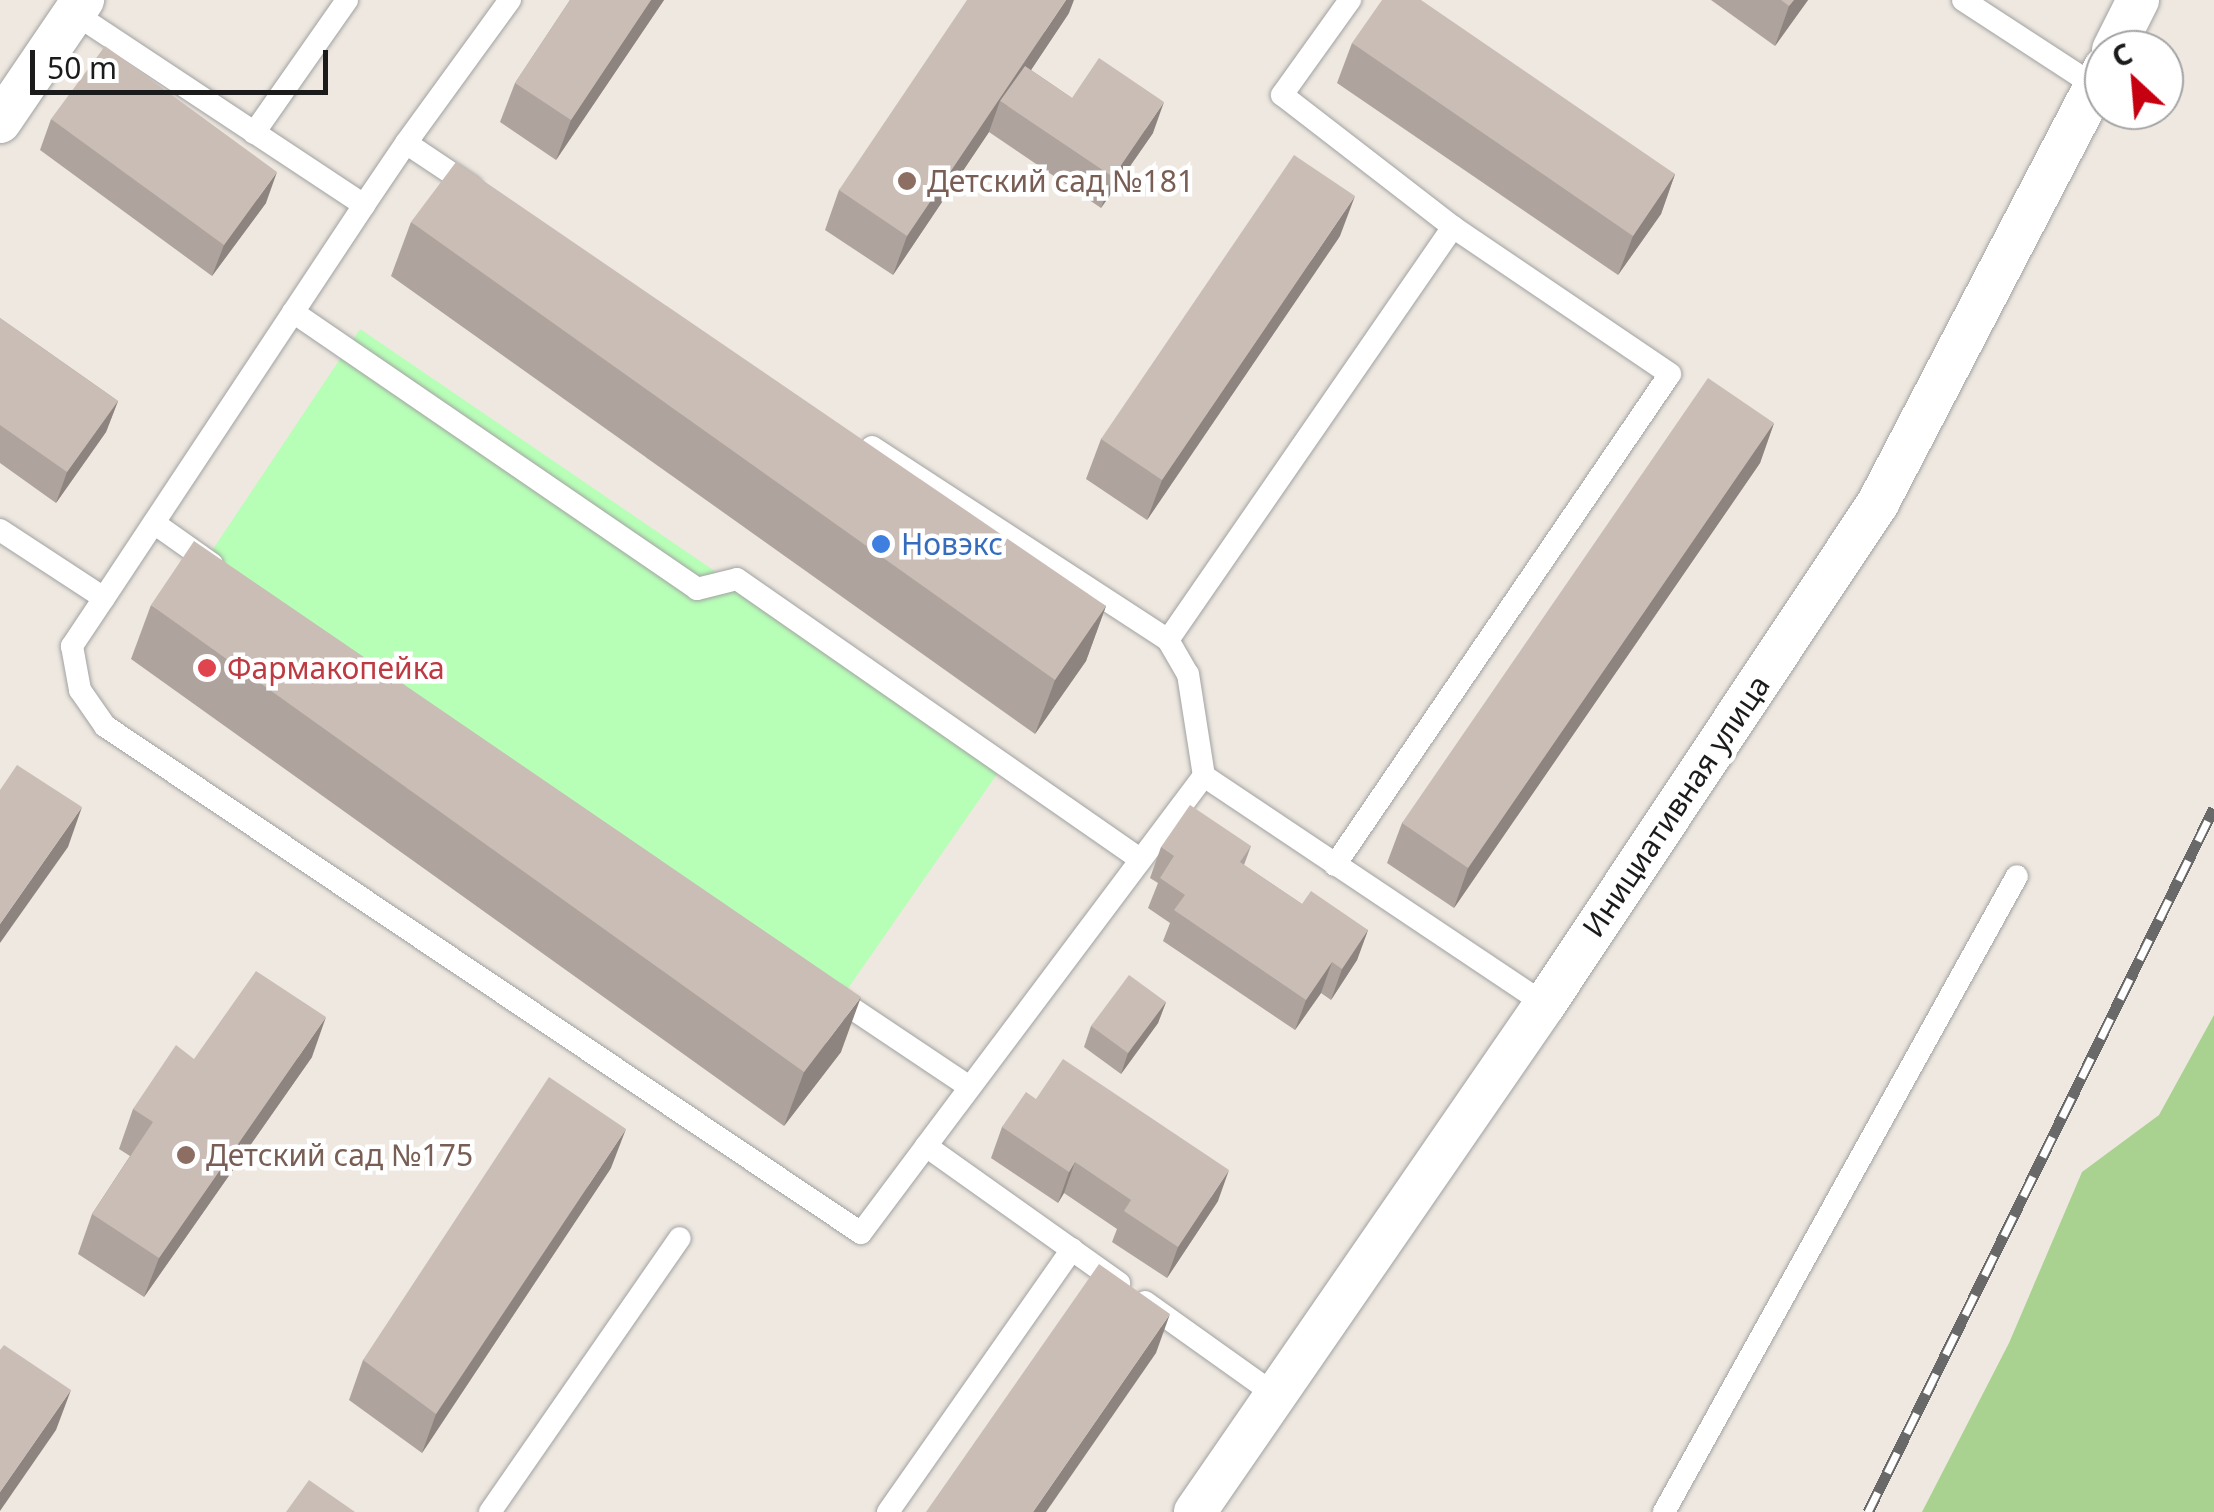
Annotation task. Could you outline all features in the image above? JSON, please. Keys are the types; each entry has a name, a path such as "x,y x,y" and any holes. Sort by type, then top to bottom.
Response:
{"street":[{"name":"Инициативная улица","path":"2123,30 2138,0"},
{"path":"0,122 79,6"},
{"name":"Инициативная улица","path":"1196,1512 1545,1004 1878,502 2084,106"}],"lane":[{"path":"254,133 346,0"},
{"path":"510,0 364,205 72,646 80,690 106,726 860,1234 1204,776"},
{"path":"1334,866 1670,374 1453,227 1282,95 1350,0"},
{"path":"1963,0 2084,58"},
{"path":"79,6 254,133 364,205"},
{"path":"406,144 488,198"},
{"path":"1168,640 1453,227"},
{"path":"293,312 698,589 737,579 1140,859"},
{"path":"853,435 1168,640 1188,674 1204,776 1545,1004"},
{"path":"154,523 236,580"},
{"path":"0,530 104,598"},
{"path":"1664,1512 2017,876"},
{"path":"838,999 968,1086"},
{"path":"926,1146 1276,1396"},
{"path":"490,1512 680,1238"},
{"path":"888,1512 1072,1249"}],"green space":[{"path":"360,329 1002,767 842,997 209,555"},
{"path":"2214,1015 2214,1512 1922,1512 2009,1343 2082,1172 2159,1115"}],"building":[{"path":"570,0 651,0 571,120 515,83"},
{"name":"Детский сад №181","path":"967,0 1066,0 907,236 839,190"},
{"path":"1382,0 1421,0 1675,174 1633,236 1352,43"},
{"path":"105,46 277,172 224,245 51,119"},
{"path":"1099,58 1164,102 1113,177 1000,101 1025,66 1072,98"},
{"path":"1294,155 1355,196 1162,480 1101,439"},
{"path":"456,162 1106,606 1055,680 411,222"},
{"path":"0,318 118,401 67,472 0,425"},
{"path":"1708,378 1774,423 1468,868 1402,823"},
{"path":"194,541 861,997 804,1072 151,605"},
{"path":"17,765 82,807 0,924 0,790"},
{"path":"1190,805 1251,846 1240,862 1302,904 1311,891 1368,930 1342,969 1332,962 1306,1000 1174,910 1185,895 1160,878 1174,856 1161,847"},
{"name":"Детский сад №175","path":"256,971 326,1017 159,1258 92,1214 153,1122 133,1109 176,1045 194,1059"},
{"path":"1129,975 1166,1002 1128,1053 1091,1026"},
{"path":"1063,1059 1229,1170 1178,1247 1124,1211 1131,1200 1075,1162 1069,1172 1002,1127 1026,1092 1036,1099"},
{"path":"549,1077 626,1129 436,1414 363,1360"},
{"path":"1099,1264 1170,1314 1033,1512 926,1512"},
{"path":"4,1345 71,1390 0,1492 0,1350"},
{"path":"309,1480 355,1512 286,1512"}],"railway":[{"path":"1868,1512 2214,808"}],"place":[{"name":"Детский сад №181","path":"907,181"},
{"name":"Новэкс","path":"881,544"},
{"name":"Фармакопейка","path":"207,668"},
{"name":"Детский сад №175","path":"186,1155"}]}
